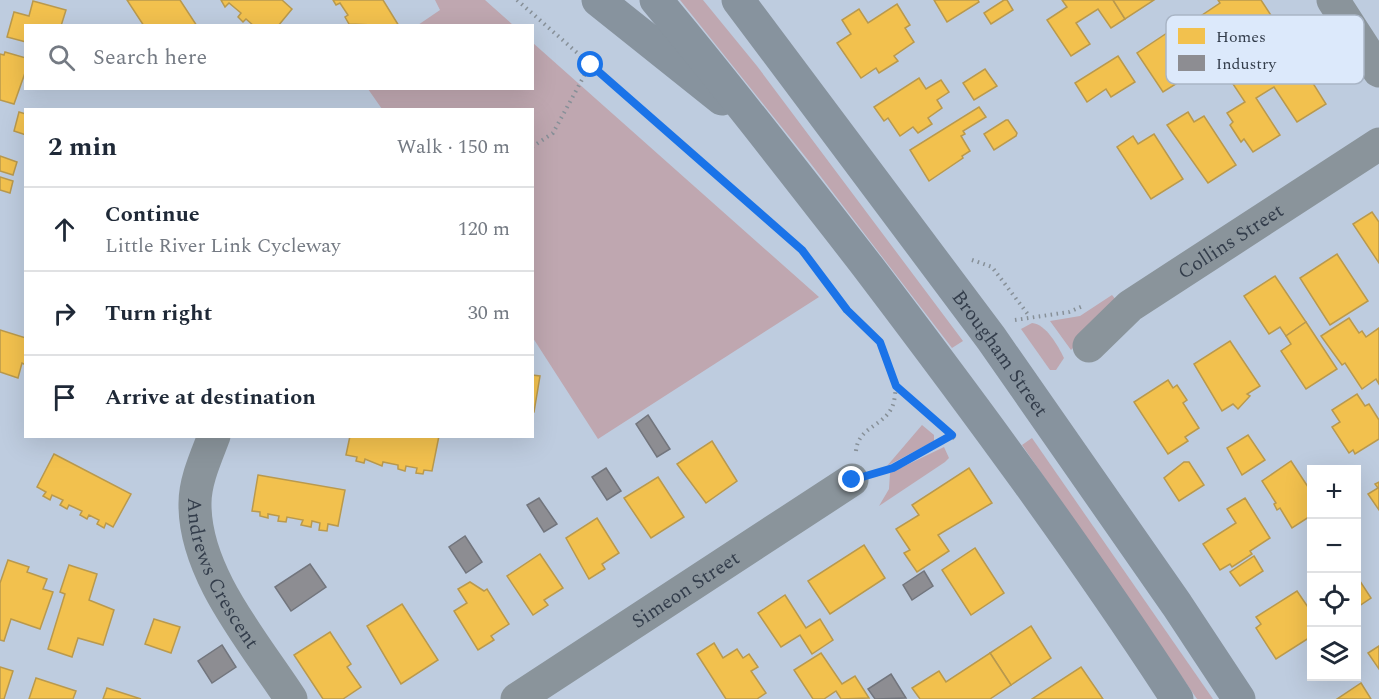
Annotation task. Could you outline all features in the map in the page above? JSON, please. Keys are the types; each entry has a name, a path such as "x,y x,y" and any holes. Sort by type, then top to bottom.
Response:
{"highway":[{"path":"598,0 699,83 758,124"},
{"path":"657,0 758,124 1001,444 1178,699"},
{"name":"Brougham Street","path":"741,5 991,338 1177,605 1239,699"}],"street":[{"path":"1333,0 1343,15"},
{"path":"1364,48 1379,71"},
{"name":"Collins Street","path":"1089,346 1130,306 1379,144"},
{"name":"Andrews Crescent","path":"213,438 204,463 195,501 199,540 214,581 291,699"},
{"name":"Simeon Street","path":"517,699 852,480"}],"path":[{"path":"517,0 802,250 847,310 880,342 896,386 952,435 893,468 852,480"},
{"path":"534,146 553,134 591,65"},
{"path":"980,263 992,267 1030,317"},
{"path":"874,424 892,407 896,386"}],"shaded area":[{"path":"435,0 485,0 512,24 419,24 440,10"},
{"path":"680,0 703,0 757,66 963,341 952,348 808,160"},
{"path":"534,44 819,297 598,439 534,340 534,108 381,108 369,90 534,90"},
{"path":"1112,295 1117,301 1071,350 1050,321 1080,316"},
{"path":"1032,323 1047,331 1064,358 1056,370 1050,370 1021,329"},
{"path":"922,425 934,435 934,441 887,466"},
{"path":"1032,438 1213,699 1197,699 1022,445"},
{"path":"944,447 949,458 945,462 879,506 889,489 890,473"}],"building: Homes":[{"path":"127,0 180,0 196,24 143,24"},
{"path":"221,0 282,0 292,9 280,24 252,24 246,19 243,22 238,17 241,13 229,3 225,7"},
{"path":"333,0 383,0 398,24 349,24 345,17 348,15 340,3 336,5"},
{"path":"934,0 978,0 979,2 947,22"},
{"path":"1007,0 1013,10 991,24 984,13"},
{"path":"1062,0 1113,0 1125,19 1111,28 1098,9 1076,23 1090,44 1071,56 1047,20 1067,7"},
{"path":"1113,0 1154,0 1125,19"},
{"path":"1218,0 1261,0 1271,15 1202,15 1220,3"},
{"path":"33,1 66,10 62,24 24,24 24,41 7,37 14,12 29,16"},
{"path":"897,4 910,25 905,28 914,42 894,56 898,61 879,73 876,68 861,78 837,43 851,34 842,20 859,9 868,23"},
{"path":"1166,34 1166,84 1176,84 1163,92 1137,53"},
{"path":"5,52 24,57 24,76 14,104 0,100 0,54 4,55"},
{"path":"1118,56 1135,82 1111,97 1106,89 1087,102 1075,83"},
{"path":"985,69 997,86 974,100 963,83"},
{"path":"919,78 926,89 941,80 949,92 937,100 942,108 928,118 932,124 918,133 913,127 900,136 888,118 884,121 874,107"},
{"path":"1233,84 1314,84 1326,104 1297,122 1274,87 1256,98 1280,135 1253,152 1244,139 1241,142 1230,125 1233,122 1227,113 1245,102"},
{"path":"979,107 986,117 963,131 965,134 961,136 970,151 929,181 910,150"},
{"path":"19,112 24,113 24,134 14,131"},
{"path":"1188,112 1194,122 1204,116 1236,165 1208,183 1167,125"},
{"path":"1006,120 1017,133 1016,136 994,150 984,134"},
{"path":"1154,134 1183,179 1151,199 1117,147 1133,136 1138,144"},
{"path":"0,156 17,162 13,175 0,171"},
{"path":"0,177 13,181 10,193 0,190"},
{"path":"1372,212 1379,222 1379,263 1353,224"},
{"path":"1337,254 1368,301 1330,325 1300,278"},
{"path":"1275,276 1306,322 1286,336 1280,327 1269,334 1244,296"},
{"path":"1349,318 1359,333 1362,331 1366,337 1379,328 1379,384 1376,379 1362,389 1345,363 1342,365 1321,336"},
{"path":"1306,322 1337,369 1306,389 1281,351 1291,344 1286,336"},
{"path":"0,330 24,337 24,364 22,363 18,378 0,372"},
{"path":"1230,341 1260,386 1247,394 1250,396 1238,409 1233,404 1222,411 1194,364"},
{"path":"534,375 540,376 534,412"},
{"path":"1168,380 1173,388 1177,385 1187,400 1183,403 1199,428 1185,437 1188,441 1168,454 1134,402"},
{"path":"1357,394 1365,406 1369,404 1379,420 1379,439 1355,454 1353,450 1349,453 1332,427 1340,422 1332,410"},
{"path":"1248,435 1265,460 1242,475 1227,448"},
{"path":"350,438 439,438 432,471 424,470 423,474 416,473 417,468 406,466 405,471 398,469 398,465 383,462 382,466 365,459 364,463 356,461 357,457 346,455"},
{"path":"712,441 737,481 706,503 677,464"},
{"path":"54,454 131,494 113,527 106,523 104,528 97,524 99,520 89,515 87,519 80,515 82,511 69,505 67,509 60,505 63,500 52,495 50,500 43,496 46,492 37,487"},
{"path":"1291,461 1307,485 1307,518 1292,528 1280,508 1277,510 1274,504 1276,503 1262,481"},
{"path":"1184,462 1189,462 1204,485 1179,501 1164,478"},
{"path":"969,468 992,503 938,535 949,551 917,572 904,553 910,550 896,529 919,515 912,505"},
{"path":"258,475 345,490 338,526 328,524 327,531 319,530 320,523 312,521 311,527 301,525 303,520 287,517 286,522 278,521 279,516 268,514 268,518 260,516 260,512 252,511"},
{"path":"658,477 684,517 651,538 624,498"},
{"path":"1379,482 1379,510 1368,494 1378,488 1375,484"},
{"path":"1245,498 1270,538 1232,567 1230,564 1220,570 1203,544 1236,523 1227,509"},
{"path":"597,518 619,553 602,564 605,569 589,579 566,538"},
{"path":"864,545 885,578 830,614 808,581"},
{"path":"975,548 1004,593 971,615 942,570"},
{"path":"540,554 563,588 544,600 548,605 533,615 507,576"},
{"path":"1254,556 1263,571 1240,586 1230,572"},
{"path":"8,560 29,567 27,572 47,579 43,589 53,592 40,629 11,619 4,641 0,640 0,583"},
{"path":"69,565 97,574 89,600 114,610 103,645 78,638 72,657 48,649 65,594 60,592"},
{"path":"470,582 484,591 487,589 509,624 491,636 494,640 478,650 454,611 467,603 458,589"},
{"path":"1361,583 1371,598 1361,605"},
{"path":"1297,591 1307,606 1307,639 1276,659 1256,628 1261,624 1256,617"},
{"path":"785,595 806,628 820,619 833,640 812,654 800,635 781,647 758,613"},
{"path":"402,604 438,660 401,684 367,626"},
{"path":"154,619 180,627 171,653 145,644"},
{"path":"1031,626 1051,658 1011,685 990,653"},
{"path":"330,632 351,664 347,667 361,687 343,699 323,699 294,655"},
{"path":"714,643 723,658 737,649 743,658 749,654 758,667 751,671 766,693 757,699 726,699 697,654"},
{"path":"1379,646 1379,669 1368,653"},
{"path":"821,653 842,684 855,676 869,698 841,699 836,691 824,699 813,699 794,670"},
{"path":"990,653 1011,685 990,699 920,699 912,688 939,671 946,682"},
{"path":"0,667 13,671 4,699 0,699"},
{"path":"1081,667 1103,699 1032,699"},
{"path":"36,678 76,691 73,699 29,699"},
{"path":"1361,683 1371,699 1337,699"},
{"path":"107,688 141,699 103,699"}],"building: Industry":[{"path":"648,415 670,449 657,457 636,424"},
{"path":"606,468 621,491 607,500 592,477"},
{"path":"539,498 557,524 544,532 527,505"},
{"path":"465,536 482,562 466,573 449,547"},
{"path":"310,564 326,587 291,611 275,587"},
{"path":"924,571 933,586 912,600 903,585"},
{"path":"222,645 236,667 212,683 198,661"},
{"path":"891,674 906,698 875,699 868,689"}],"route":[{"path":"591,65 802,250 847,310 880,342 896,386 952,435 893,468 852,480"}]}
